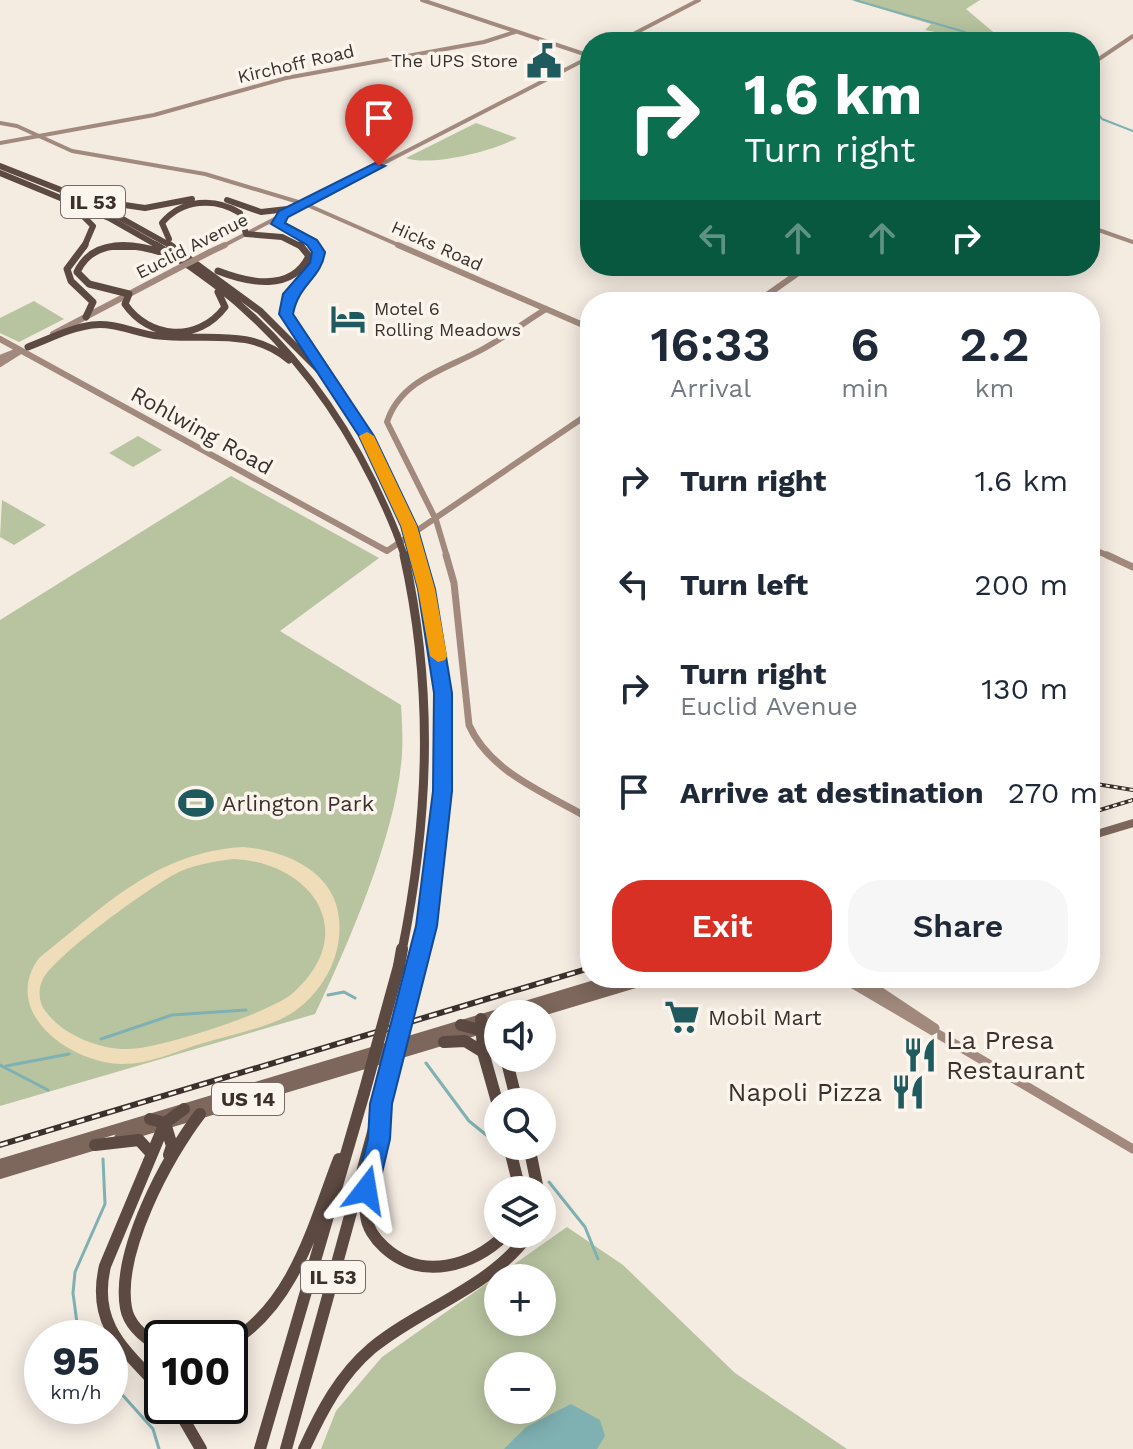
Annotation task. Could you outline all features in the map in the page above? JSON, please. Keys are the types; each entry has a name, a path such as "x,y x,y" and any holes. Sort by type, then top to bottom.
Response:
{"highway":[{"name":"IL 53","path":"0,166 67,189 181,249 268,315 332,383 384,468 409,526 432,614 444,718 438,841 427,926 286,1449"},
{"name":"IL 53","path":"0,173 115,220 199,272 269,330 329,401 371,471 404,555 420,634 428,738 427,783 415,885 399,966 260,1449"},
{"path":"17,179 74,207 91,223 91,235 67,271 71,281 93,302 86,317"},
{"path":"67,189 129,207 212,198 261,212 296,208"},
{"path":"181,249 166,236 162,223 170,213 186,206 209,203 230,207 240,213 246,234 299,243 307,250 308,262 290,276 261,282 240,279 207,266"},
{"path":"284,214 279,225 312,242 319,257 290,294 286,314 332,383"},
{"path":"190,266 159,251 127,245 97,251 81,262 77,272 85,281 129,294 125,304 146,326 176,331 197,328 217,318 225,307 222,297 199,272"},
{"path":"24,348 94,324 163,337 240,336 284,354 329,401"},
{"path":"480,1024 483,1052 493,1088"},
{"path":"461,1025 480,1024 484,1028"},
{"path":"444,1042 465,1041 483,1052"},
{"path":"381,1104 379,1139 366,1190 366,1219 388,1251 414,1264 442,1267 479,1258 490,1248"},
{"path":"144,1370 112,1335 101,1300 105,1266 165,1123 184,1109"},
{"path":"161,1181 183,1133 200,1114"},
{"path":"248,1330 266,1317 288,1282 357,1115"},
{"path":"150,1119 165,1123"},
{"path":"144,1334 133,1325 125,1306 123,1280 172,1146 165,1123"},
{"path":"95,1145 139,1140 151,1153"},
{"path":"304,1449 326,1403 363,1357 429,1308 505,1263 517,1248"},
{"path":"186,1424 201,1449"}],"main road":[{"path":"422,0 580,55"},
{"path":"637,32 699,0"},
{"name":"Kirchoff Road","path":"0,141 162,113 286,78 484,42 515,32"},
{"path":"1100,58 1133,36"},
{"name":"Euclid Avenue","path":"0,361 580,63"},
{"path":"0,122 40,134 84,153"},
{"path":"0,122 40,134 84,153"},
{"name":"Kirchoff Road","path":"0,141 84,127"},
{"path":"9,138 22,134 22,129"},
{"path":"56,140 55,136 62,132"},
{"name":"Hicks Road","path":"84,153 205,174 305,204 580,324"},
{"path":"1100,230 1133,242"},
{"path":"771,292 794,276"},
{"path":"546,309 479,351 433,372 397,401 387,417 436,520 454,583 466,673 469,725 475,742 503,766 580,813"},
{"name":"Rohlwing Road","path":"0,339 24,348 387,551 436,520"},
{"path":"436,520 580,420"},
{"path":"1100,552 1133,567"},
{"path":"1100,833 1133,823"},
{"name":"US 14","path":"0,1174 444,1042 480,1024 588,988"},
{"path":"556,1007 619,988"},
{"path":"861,988 1133,1149"},
{"path":"876,988 914,1011 946,1036"},
{"name":"US 14","path":"0,1164 461,1025"}],"green space":[{"path":"851,0 980,0 966,9 993,32 925,30 931,24"},
{"path":"476,123 517,138 493,148 446,159 406,158"},
{"path":"34,301 64,319 19,342 0,333 0,318"},
{"path":"138,436 162,450 133,467 109,453"},
{"name":"Arlington Park","path":"231,476 379,558 280,631 401,705 402,748 398,785 369,887 315,1014 0,1106 0,620"},
{"path":"2,500 46,525 14,545 0,537"},
{"path":"567,1227 623,1265 735,1373 847,1449 321,1449 336,1411 382,1357 484,1285 484,1336 556,1336 556,1264 514,1264 537,1248 556,1248 556,1235"}],"sand":[{"path":"243,847 271,852 298,862 321,879 336,904 339,939 335,956 319,987 308,1000 279,1020 139,1063 100,1061 62,1044 34,1015 28,997 29,978 39,958 133,885 184,859","holes":["234,859 262,863 286,873 305,887 318,905 325,925 323,947 313,970 293,993 262,1010 214,1028 164,1043 128,1049 83,1040 54,1021 44,1009 40,988 51,968 85,937 150,890 181,871 200,865"]}],"water":[{"path":"571,1404 600,1420 605,1436 597,1449 504,1449 532,1424 556,1424 556,1412"}],"waterway":[{"path":"855,0 965,32"},
{"path":"1100,116 1133,131"},
{"path":"328,995 344,992 355,998"},
{"path":"101,1039 172,1015 246,1010"},
{"path":"6,1066 69,1054"},
{"path":"426,1063 469,1121 484,1133"},
{"path":"0,1065 48,1090"},
{"path":"77,1320 73,1293 75,1272 105,1204 103,1159"},
{"path":"556,1191 585,1227 598,1259"},
{"path":"128,1401 153,1429 159,1449"}],"railway":[{"path":"1100,785 1133,790"},
{"path":"1100,810 1133,800"},
{"path":"0,1145 580,971"}],"slow traffic":[{"path":"367,436 409,526 427,589 438,656"}],"place":[{"name":"The UPS Store","path":"544,61"},
{"name":"Motel 6 Rolling Meadows","path":"348,319"},
{"name":"Arlington Park","path":"196,803"},
{"name":"Mobil Mart","path":"682,1017"},
{"name":"La Presa Restaurant","path":"920,1055"},
{"name":"Napoli Pizza","path":"908,1092"}],"route":[{"path":"366,1190 379,1139 381,1104 427,926 443,791 442,678 427,589 409,526 384,468 366,436 325,369 286,314 290,294 317,264 319,252 312,242 277,224 284,214 379,166"}]}
